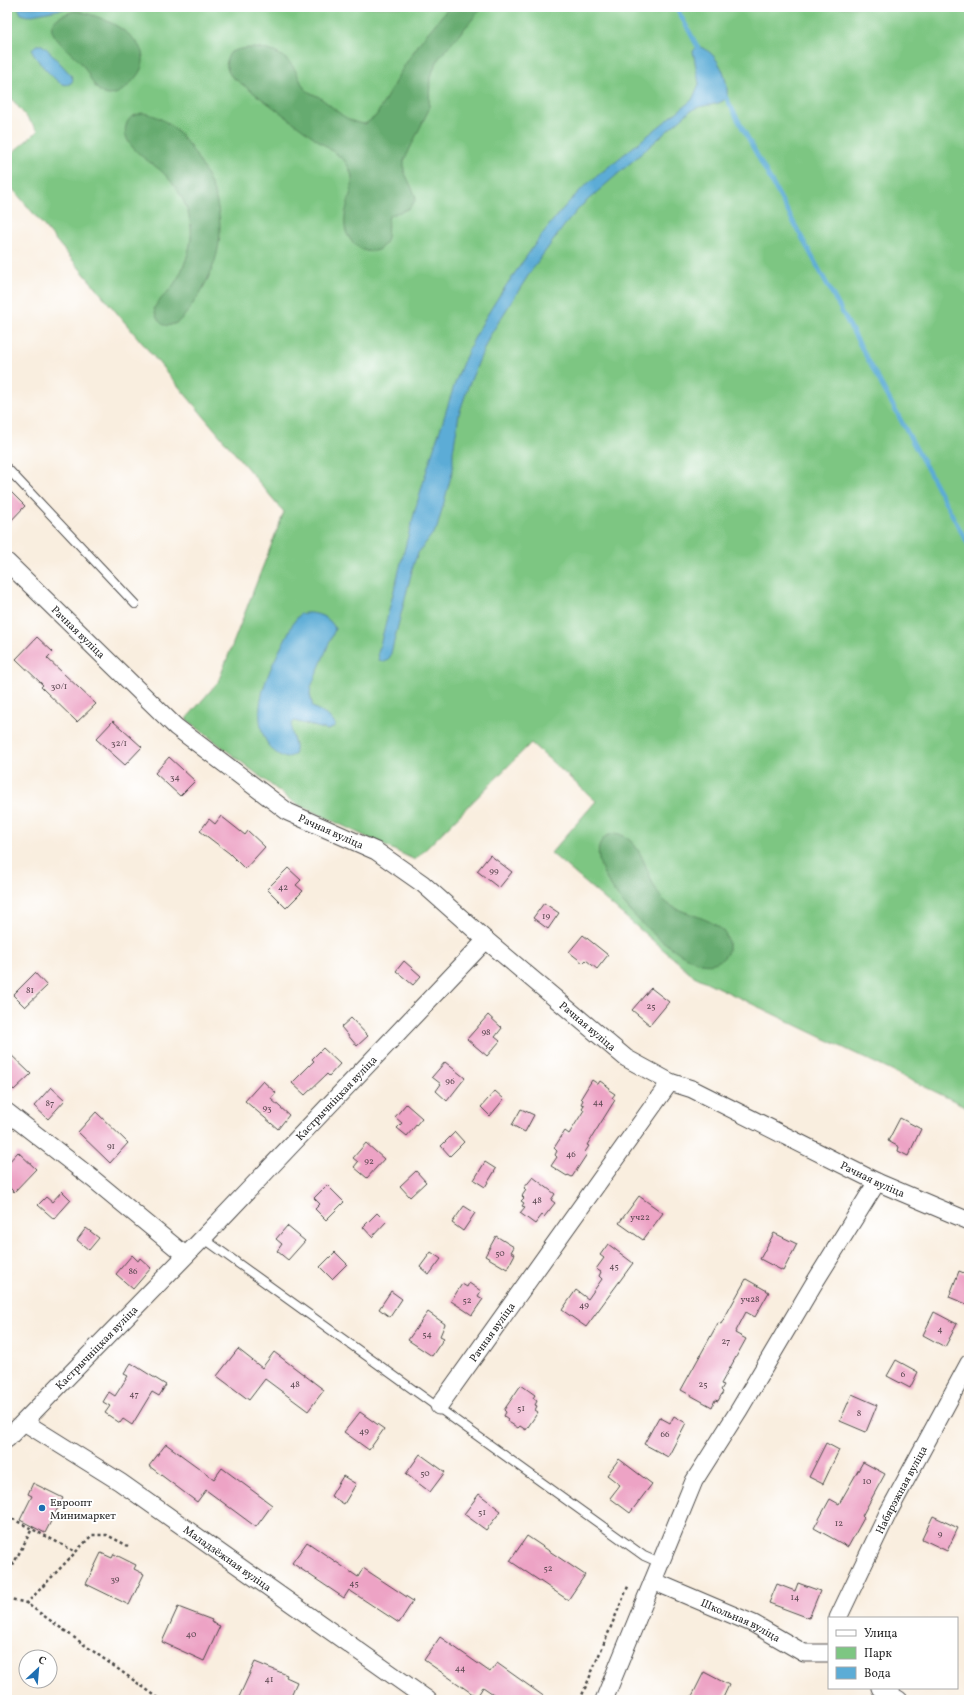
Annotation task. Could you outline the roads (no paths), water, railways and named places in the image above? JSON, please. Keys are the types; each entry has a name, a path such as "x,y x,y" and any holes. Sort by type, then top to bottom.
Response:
{"street":[{"name":"Рачная вуліца","path":"7,562 176,727 288,812 376,851 423,884 486,940 626,1058 670,1082 692,1089 877,1182 969,1221"},
{"name":"Кастрычніцкая вуліца","path":"7,1439 203,1238 486,940"},
{"name":"Рачная вуліца","path":"439,1406 670,1082"},
{"path":"7,1112 93,1179 185,1255"},
{"path":"604,1700 694,1481 739,1410 813,1285 877,1182"},
{"name":"Набярэжная вуліца","path":"838,1617 888,1513 969,1364"},
{"name":"Маладзёжная вуліца","path":"24,1422 120,1482 428,1700"},
{"name":"Школьная вуліца","path":"653,1582 754,1624 804,1653 828,1650"},
{"path":"882,1689 899,1700"}],"lane":[{"path":"7,468 135,604"},
{"path":"203,1238 439,1406 644,1556 660,1563"}],"water":[{"path":"18,7 73,7 27,16 21,14"},
{"path":"36,45 42,45 46,48 71,75 73,80 71,83 66,85 62,84 54,78 33,53 32,50"},
{"path":"700,47 712,55 721,68 726,83 727,97 720,103 695,108 690,111 581,206 533,268 489,337 468,387 459,414 453,452 453,469 437,528 418,553 414,563 390,657 384,662 379,660 378,653 424,478 456,380 478,331 500,295 531,250 553,220 569,202 587,184 692,100 699,84 693,51"},
{"path":"314,613 327,618 335,629 311,687 310,694 313,707 329,717 335,724 335,727 328,730 294,721 291,728 295,746 294,755 286,758 275,752 263,734 260,720 260,705 263,691 273,663 293,623 300,614"}],"waterway":[{"path":"676,7 701,53"},
{"path":"724,94 969,546"}],"place":[{"name":"Евроопт Минимаркет","path":"42,1508"}]}
